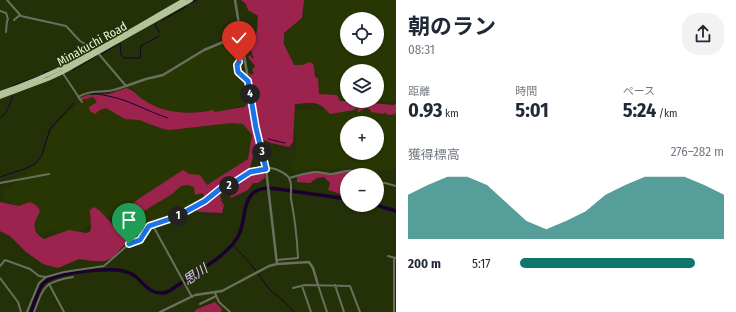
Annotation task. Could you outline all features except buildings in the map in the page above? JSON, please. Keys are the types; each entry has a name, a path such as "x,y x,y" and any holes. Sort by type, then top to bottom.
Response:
{"highway":[{"name":"Minakuchi Road","path":"96,52 184,0"},
{"name":"Minakuchi Road","path":"0,97 48,79 191,0"},
{"name":"Minakuchi Road","path":"0,93 62,71"}],"street":[{"path":"7,0 20,15 25,18 38,19 66,26 80,41 96,52 126,86"},
{"path":"235,0 256,128 266,169 277,262"},
{"path":"0,11 6,12 8,19 6,21 6,32"},
{"path":"14,20 20,15"},
{"path":"78,97 86,92 107,91 163,75 204,50 241,36"},
{"path":"226,41 231,51 237,52 243,56"},
{"path":"243,56 242,60 237,65 238,72 248,81"},
{"path":"62,71 82,102"},
{"path":"0,266 5,260 30,269 39,276 46,277 64,272 104,266 129,244 140,240 152,224 172,218 199,205 221,188 230,185 250,172 274,168 286,174 292,188 291,194 294,208 298,258 277,262 262,269 200,304"},
{"path":"289,178 300,176 304,173 316,172 331,174 340,171"},
{"path":"0,183 49,174"},
{"path":"384,182 396,186"},
{"path":"152,224 192,297"},
{"path":"388,256 395,258 394,312"},
{"path":"277,262 309,262 313,268 328,312"},
{"path":"27,312 39,283 46,277"},
{"path":"34,312 43,290 49,284 53,281 73,277"},
{"path":"0,278 18,302 21,312"},
{"path":"49,284 64,312"},
{"path":"293,288 318,285 350,286 360,312"},
{"path":"302,286 310,312"},
{"path":"335,286 344,312"},
{"path":"160,312 192,297 199,295 216,295"},
{"path":"216,295 219,302 230,312"}],"shaded area":[{"path":"241,0 304,0 302,18 284,33 284,44 294,65 302,65 310,62 314,65 315,77 318,78 319,94 337,95 340,101 340,108 357,108 354,110 330,114 322,106 315,103 295,104 293,142 289,147 261,139 249,73 252,75 254,73 252,70 255,66 248,57 250,55 254,58 251,50 256,34 258,16 248,10 246,4"},
{"path":"304,0 396,0 396,102 384,102 384,64 340,64 340,100 318,100 315,64 294,68 283,36 303,18"},
{"path":"225,44 231,52 240,55 241,59 235,64 236,71 246,81 249,101 243,106 218,112 206,111 177,113 150,105 136,94 130,86 162,77 205,51"},
{"path":"126,88 152,105 177,112 195,113 213,110 215,112 244,107 249,102 257,143 248,174 264,172 265,178 258,183 253,183 248,190 231,198 228,193 220,194 224,205 222,213 200,212 192,209 203,199 204,195 202,193 195,195 194,187 187,185 181,186 172,194 144,211 141,217 142,224 134,222 129,208 137,200 183,170 189,174 200,175 207,185 248,159 252,135 243,124 231,123 170,130 163,129 139,120 125,119 106,108 95,114 90,111 89,107 97,102 93,97 79,101 78,99 87,95 109,94"},
{"path":"92,95 138,119 170,130 232,122 243,124 253,135 249,160 202,201 181,213 166,220 145,226 132,227 126,223 119,214 100,219 77,233 67,249 54,230 42,234 34,230 11,202 6,202 1,189 11,187 41,160 47,138 57,123 78,104"},
{"path":"384,104 396,104 396,114 388,115 385,112 384,114 371,112 370,109 365,108 384,108"},
{"path":"359,108 365,108 359,112 357,111"},
{"path":"295,110 396,110 396,169 384,170 384,168 347,167 327,170 320,168 292,171 291,162 297,161 293,116"},
{"path":"316,172 326,174 340,172 340,194 328,190 330,183 324,177 317,178 310,183 297,182 297,177 305,174"},
{"path":"0,202 19,206 30,202 37,206 40,211 34,226 37,233 44,239 69,230 86,233 90,232 90,210 94,207 99,210 128,241 112,258 105,261 79,259 58,268 43,264 26,252 10,236 0,231"},
{"path":"215,302 222,309 221,312 194,312 197,309"}],"waterway":[{"path":"191,3 197,0"},
{"path":"161,21 187,6"},
{"path":"157,23 155,25 160,33"},
{"path":"102,54 120,43 121,55 124,58 140,58 141,46 159,36"},
{"path":"73,70 96,56"},
{"path":"12,86 43,75 45,72 52,71"},
{"path":"92,94 100,94 124,100 168,118"},
{"path":"0,118 6,111 13,96"},
{"path":"0,177 35,164 42,155 50,129 74,103"},
{"path":"268,139 285,143"},
{"name":"思川","path":"31,312 43,284 56,277 78,272 118,270 133,275 147,288 154,292 163,293 170,290 206,267 230,247 240,232 247,202 252,194 258,190 264,188 275,189 340,198"},
{"name":"思川","path":"384,207 396,211"},
{"path":"232,244 250,263 271,291 285,302 294,312"}],"route":[{"path":"129,244 140,240 149,226 176,217 205,201 221,188 237,182 250,172 266,169 256,128 248,81 238,72 237,65 239,62"}]}
